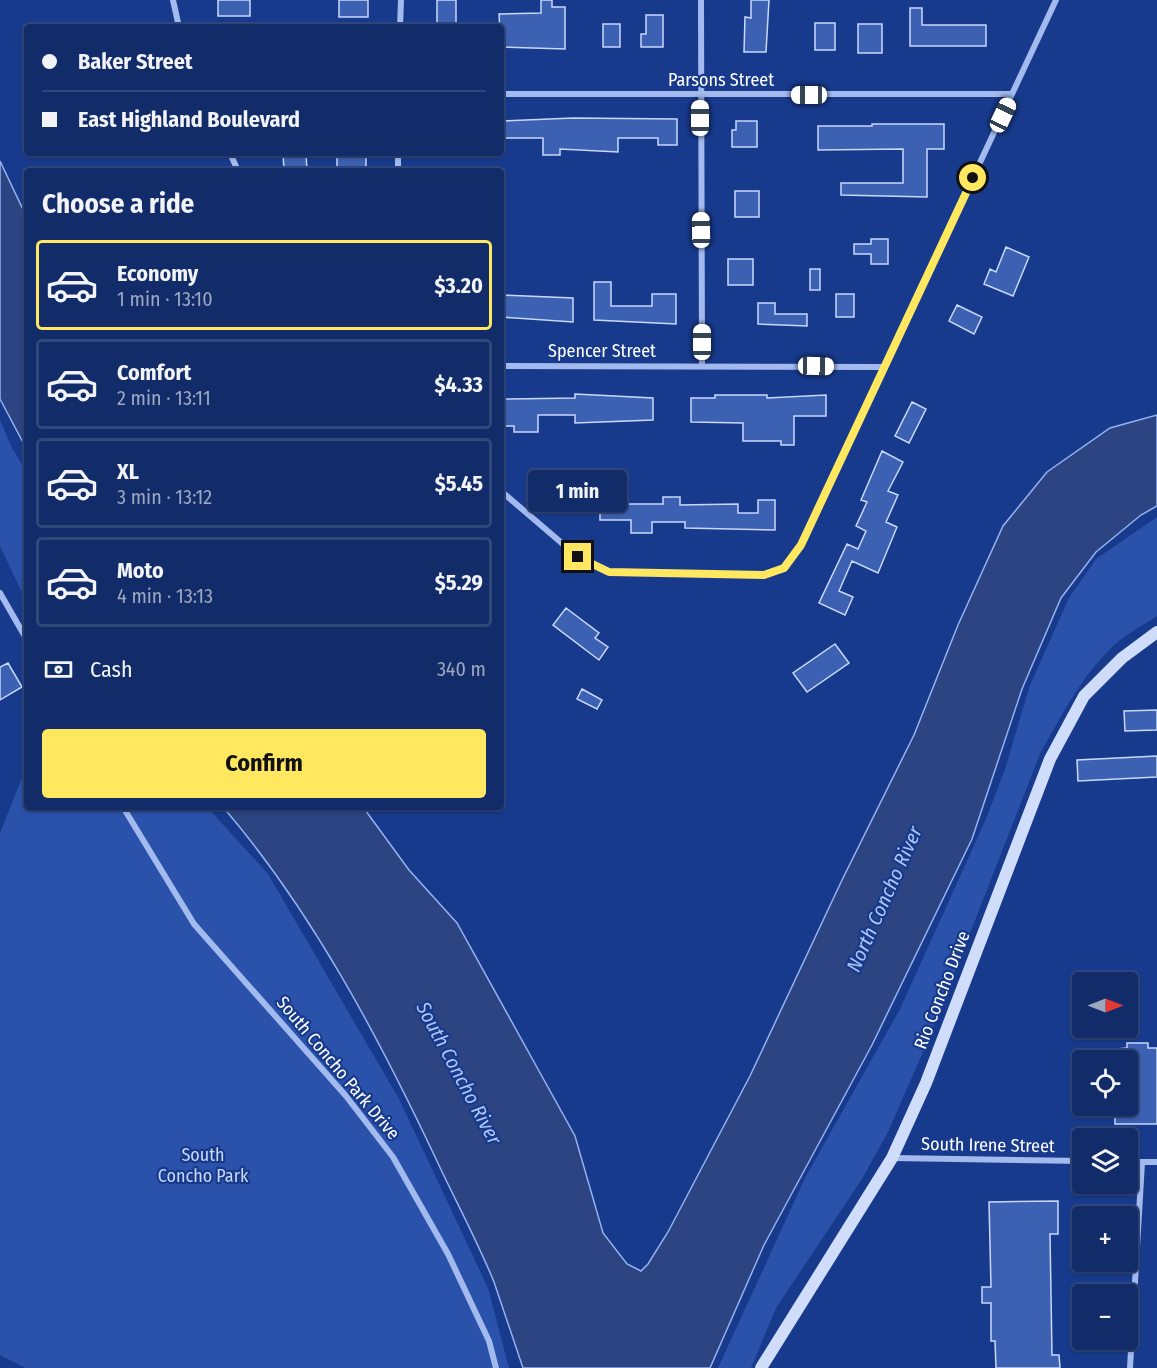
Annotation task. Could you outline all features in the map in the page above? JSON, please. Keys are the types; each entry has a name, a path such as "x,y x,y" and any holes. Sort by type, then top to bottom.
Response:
{"street":[{"path":"173,0 178,24"},
{"path":"400,24 401,0"},
{"path":"701,0 702,365"},
{"path":"504,493 578,557 609,572 764,575 784,568 801,545 1056,0"},
{"name":"Parsons Street","path":"504,94 1012,94"},
{"name":"Spencer Street","path":"504,366 884,367"},
{"path":"0,593 24,635"},
{"name":"Rio Concho Drive","path":"761,1368 892,1158 926,1083 1050,759 1084,696 1122,658 1157,632"},
{"name":"South Concho Park Drive","path":"125,810 194,924 346,1096 393,1157 448,1254 489,1341 496,1368"},
{"name":"South Irene Street","path":"892,1158 1072,1161"},
{"path":"1138,1162 1157,1162"},
{"path":"1130,1368 1142,1162"}],"green space":[{"path":"0,420 24,468 24,597 0,546"},
{"path":"1157,517 1157,616 1111,648 1080,685 1064,712 1040,754 927,1043 888,1132 862,1179 776,1308 751,1368 718,1368 805,1178 900,1009 986,819 1005,769 1030,685 1069,598 1096,559"},
{"name":"South Concho Park","path":"24,773 24,810 210,810 268,874 399,1099 488,1288 509,1368 26,1368 0,1355 0,833"}],"water":[{"path":"0,161 24,212 24,444 0,399"},
{"path":"1157,415 1157,506 1141,515 1096,552 1061,598 1022,689 972,839 872,1045 764,1245 710,1368 523,1368 494,1282 414,1113 367,1021 286,889 225,810 365,810 409,870 457,923 575,1136 603,1233 627,1264 641,1271 668,1232 750,1076 842,880 914,735 958,625 1003,526 1047,472 1110,428"}],"building":[{"path":"218,0 250,0 250,16 218,16"},
{"path":"339,0 368,0 368,17 339,17"},
{"path":"437,0 456,0 456,24 437,24"},
{"path":"541,0 552,0 552,7 565,7 565,49 504,47 504,24 500,24 499,14 541,13"},
{"path":"751,0 769,0 766,52 744,52 745,17 751,18"},
{"path":"910,8 922,8 922,25 986,25 986,46 910,46"},
{"path":"646,15 663,15 663,47 641,47 641,34 646,34"},
{"path":"815,23 835,23 835,50 815,50"},
{"path":"603,24 620,24 620,47 603,47"},
{"path":"858,24 882,24 882,53 858,53"},
{"path":"573,118 677,119 677,145 658,145 658,138 618,138 618,152 560,149 560,155 543,155 543,138 504,138 504,121"},
{"path":"736,121 757,121 757,147 732,147 732,130 736,130"},
{"path":"872,124 944,124 944,149 927,149 927,197 841,195 841,183 903,183 903,149 818,150 818,126 872,126"},
{"path":"283,156 306,156 307,168 284,168"},
{"path":"337,156 366,156 366,168 337,168"},
{"path":"735,191 759,191 759,217 735,217"},
{"path":"871,239 888,239 888,264 871,264 871,254 854,254 854,244 871,244"},
{"path":"1006,247 1029,257 1013,296 984,284 990,269 996,272"},
{"path":"728,259 753,259 753,285 728,285"},
{"path":"810,269 820,269 820,290 810,290"},
{"path":"594,282 611,282 611,306 652,306 652,294 676,294 676,324 594,320"},
{"path":"836,294 854,294 854,317 836,317"},
{"path":"504,295 573,298 573,322 504,317"},
{"path":"758,303 775,303 775,314 807,314 807,326 758,324"},
{"path":"957,305 982,317 974,334 949,321"},
{"path":"575,394 653,398 653,420 575,423 575,415 538,415 538,432 514,432 514,426 504,426 504,399 575,398"},
{"path":"715,395 767,395 767,398 826,395 826,416 794,416 794,445 781,445 781,441 743,441 743,423 691,422 691,398 715,398"},
{"path":"912,402 926,409 909,443 895,436"},
{"path":"882,451 903,462 888,491 898,495 886,522 897,527 878,573 852,561 839,591 853,597 845,615 819,603 847,544 858,549 866,531 856,526 867,502 861,500"},
{"path":"581,489 622,489 622,504 663,504 663,497 680,497 680,505 738,504 738,513 758,513 758,500 775,500 775,530 685,528 685,522 652,522 652,533 631,533 631,520 600,520 600,505 581,505"},
{"path":"566,608 599,633 595,638 608,647 599,660 553,625"},
{"path":"835,644 849,663 807,692 793,673"},
{"path":"8,663 22,687 0,700 0,667"},
{"path":"582,689 602,700 597,709 577,699"},
{"path":"1157,710 1157,730 1125,731 1124,711"},
{"path":"1157,756 1157,777 1078,781 1077,760"},
{"path":"1127,1043 1148,1043 1148,1048 1157,1048 1157,1124 1115,1124 1115,1116 1138,1116 1138,1050 1118,1050 1127,1048"},
{"path":"1058,1201 1058,1234 1050,1234 1052,1355 1059,1355 1060,1368 996,1368 995,1341 991,1341 991,1303 982,1303 982,1287 991,1287 989,1202"}],"route":[{"path":"578,557 609,572 764,575 784,568 801,545 973,178"}],"water label":[{"name":"North Concho River","path":"884,899"},
{"name":"South Concho River","path":"459,1073"}]}
